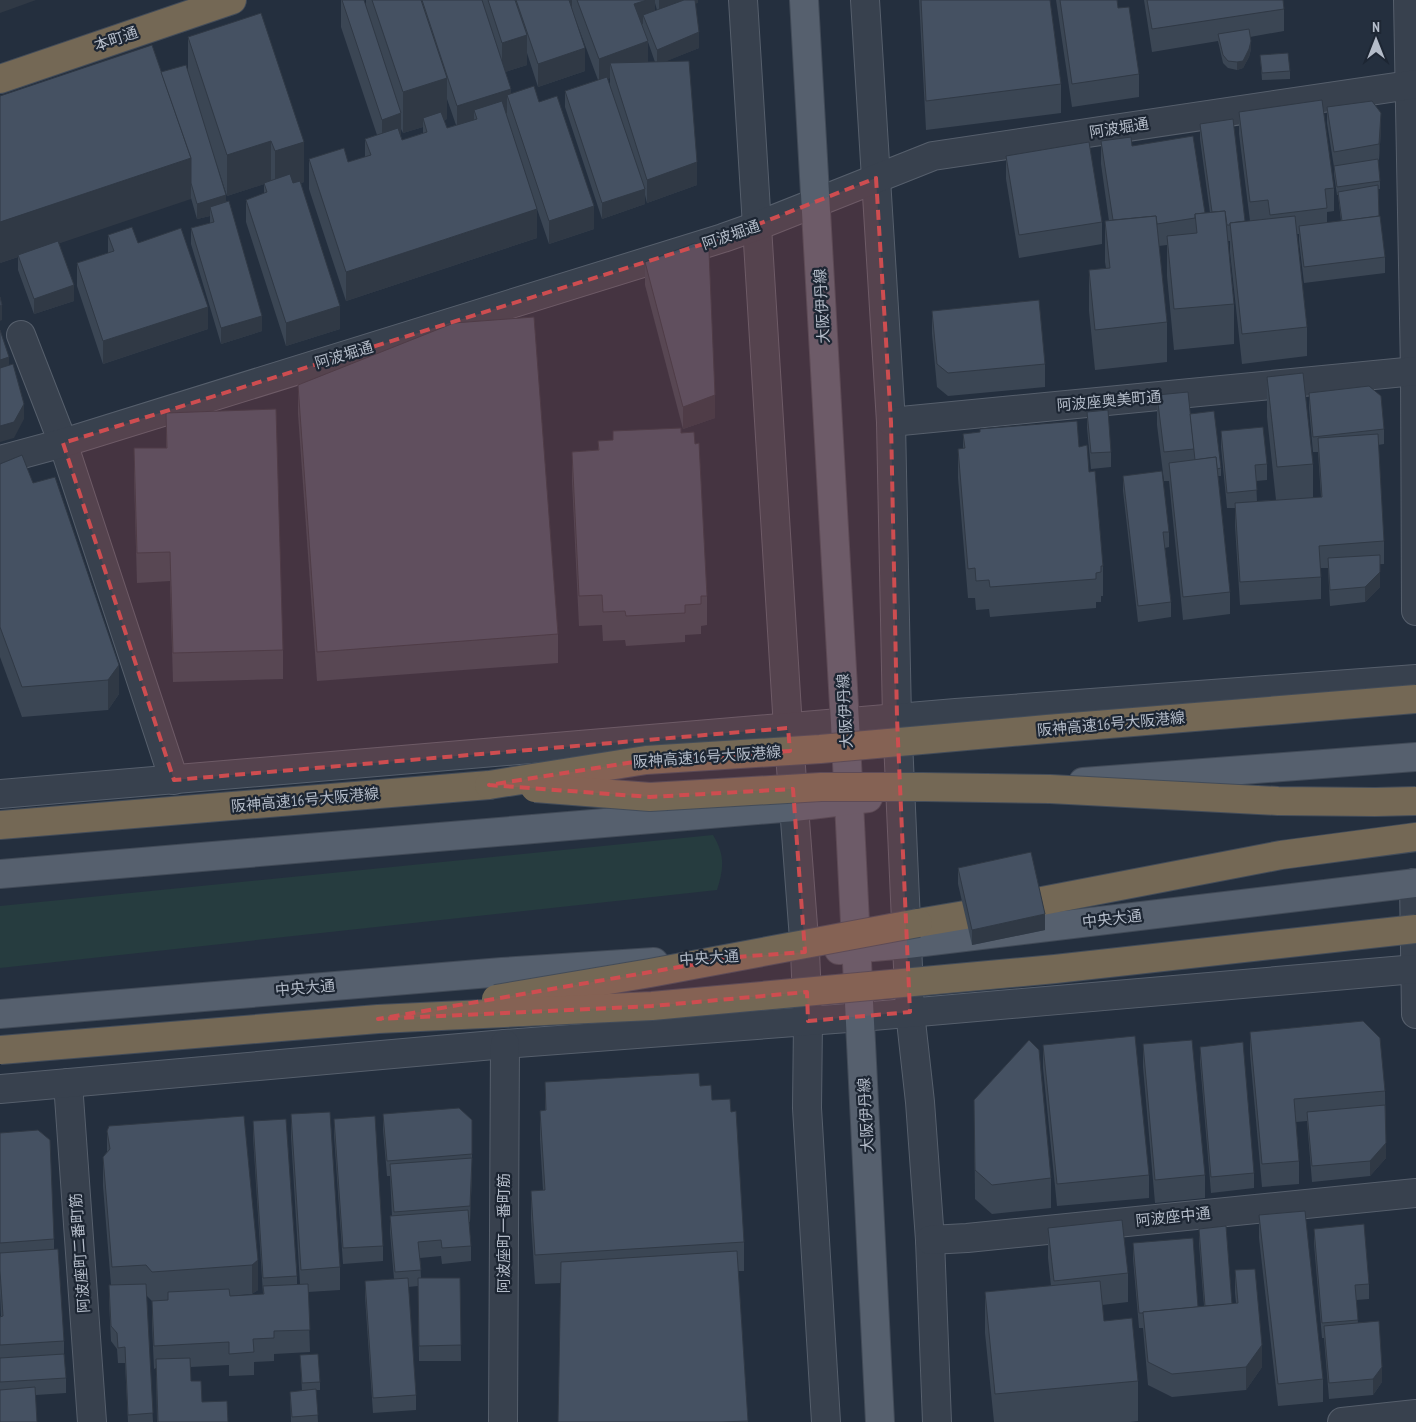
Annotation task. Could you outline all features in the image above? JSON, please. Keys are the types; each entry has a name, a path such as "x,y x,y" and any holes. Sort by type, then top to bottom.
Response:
{"highway":[{"name":"本町通","path":"0,79 232,0"},
{"name":"阪神高速16号大阪港線","path":"0,825 489,785 646,760 820,749 1416,699"},
{"path":"489,785 650,797 821,787 924,787 1050,789 1278,800 1416,801"},
{"path":"378,1019 640,975 1281,855 1416,837"},
{"path":"0,1050 378,1019 652,1006 1055,969 1416,929"}],"main road":[{"name":"大阪伊丹線","path":"804,0 846,723 880,1422"},
{"path":"0,874 179,857 794,807 849,799 1416,757"},
{"name":"中央大通","path":"0,1014 482,974 907,944 1415,883"}],"street":[{"path":"744,0 788,728 805,952 808,1021 807,1108 826,1422"},
{"path":"865,0 892,422 897,718 902,795 910,1012 920,1102 930,1240 937,1422"},
{"path":"1408,0 1413,84 1416,611"},
{"name":"阿波堀通","path":"0,460 63,443 723,238 933,156 1413,84"},
{"path":"21,335 63,443 174,780"},
{"name":"阿波座奥美町通","path":"892,422 1415,371"},
{"path":"0,794 897,718 1416,679"},
{"path":"1415,883 1416,1014"},
{"path":"0,1089 505,1044 861,1017 1416,969"},
{"name":"阿波座町一番町筋","path":"503,1422 505,1044"},
{"name":"阿波座町二番町筋","path":"68,1083 92,1422"},
{"name":"阿波座中通","path":"930,1240 967,1238 1416,1193"},
{"path":"1342,1422 1416,1414"}],"highlighted area":[{"path":"876,178 891,422 897,718 910,1012 808,1021 807,992 652,1006 378,1019 737,957 805,952 793,789 650,797 489,785 646,760 790,751 788,728 174,780 63,443 723,238"}],"green space":[{"path":"713,835 720,849 722,862 717,890 0,968 0,906"}],"building":[{"path":"342,0 364,0 401,113 382,120"},
{"path":"372,0 421,0 447,78 403,92"},
{"path":"422,0 482,0 511,89 457,106"},
{"path":"488,0 515,0 527,35 502,43"},
{"path":"516,0 569,0 585,48 538,64"},
{"path":"577,0 647,0 634,4 648,41 599,59"},
{"path":"684,0 695,0 699,32 657,50 643,15"},
{"path":"921,0 1050,0 1061,84 926,101"},
{"path":"1060,0 1117,0 1118,8 1129,7 1139,74 1072,84"},
{"path":"1147,0 1283,0 1284,9 1152,29"},
{"path":"261,13 304,142 275,151 271,141 227,155 188,37"},
{"path":"1249,29 1251,41 1243,61 1228,61 1223,55 1218,34"},
{"path":"152,45 191,158 0,222 0,96"},
{"path":"1288,53 1290,71 1262,73 1260,55"},
{"path":"689,61 697,162 647,180 610,63"},
{"path":"186,65 226,195 197,204 191,183 191,158 161,72"},
{"path":"607,77 645,189 602,203 565,91"},
{"path":"534,86 539,102 557,96 594,206 549,221 507,95"},
{"path":"1322,100 1334,188 1325,189 1327,208 1270,215 1268,200 1250,202 1239,112"},
{"path":"502,101 537,209 346,272 309,159 344,148 348,162 371,155 365,139 398,128 402,140 427,132 423,118 441,112 447,128 477,119 474,110"},
{"path":"1372,101 1381,113 1379,144 1334,152 1327,107"},
{"path":"1233,119 1245,221 1227,225 1225,211 1212,212 1200,124"},
{"path":"1193,136 1205,213 1195,214 1195,218 1157,224 1156,216 1113,220 1101,141 1131,137 1132,146"},
{"path":"1089,142 1102,222 1019,235 1006,156"},
{"path":"1378,159 1380,181 1337,187 1334,166"},
{"path":"290,174 293,183 300,181 340,306 286,323 246,200 267,192 264,183"},
{"path":"1378,185 1379,216 1342,221 1338,192"},
{"path":"229,201 262,316 221,328 191,228 214,222 210,207"},
{"path":"1225,211 1234,304 1174,309 1167,236 1197,233 1195,214"},
{"path":"1156,216 1167,322 1095,330 1089,270 1110,268 1105,221"},
{"path":"1295,216 1307,327 1242,334 1230,223"},
{"path":"1380,216 1385,257 1304,267 1299,226"},
{"path":"132,227 138,243 181,228 208,307 103,341 77,263 114,251 108,235"},
{"path":"58,241 74,285 34,299 18,255"},
{"path":"695,243 709,251 715,395 683,407 645,262"},
{"path":"1039,300 1045,364 948,373 937,364 932,311"},
{"path":"534,317 558,634 317,652 298,385 454,323"},
{"path":"0,330 9,357 0,360"},
{"path":"13,364 24,404 14,422 0,426 0,368"},
{"path":"1303,373 1313,464 1277,467 1267,377"},
{"path":"1369,386 1381,396 1384,429 1313,437 1309,393"},
{"path":"1188,392 1194,449 1164,452 1157,395"},
{"path":"276,409 283,650 173,653 170,552 137,553 134,448 167,448 166,413"},
{"path":"1108,410 1111,452 1091,453 1087,412"},
{"path":"1214,411 1221,468 1217,469 1216,457 1195,460 1190,414"},
{"path":"1077,421 1079,447 1087,445 1089,472 1095,471 1103,566 1101,566 1101,572 1096,573 1096,579 990,587 989,580 976,581 975,568 968,569 958,449 965,448 963,434 980,432 980,429"},
{"path":"1263,427 1267,464 1255,465 1257,490 1227,493 1221,431"},
{"path":"681,428 681,433 694,432 695,444 699,443 707,596 701,596 701,604 685,605 685,613 626,616 625,611 603,612 602,595 579,596 572,452 599,450 598,441 613,440 613,431"},
{"path":"1378,434 1384,541 1319,546 1321,577 1240,582 1235,503 1322,497 1318,438"},
{"path":"22,455 33,483 55,477 119,665 108,680 22,687 0,627 0,464"},
{"path":"1216,457 1230,592 1183,597 1169,463"},
{"path":"1162,471 1169,532 1163,532 1171,602 1138,606 1123,476"},
{"path":"1380,555 1380,572 1365,587 1330,590 1328,558"},
{"path":"1031,852 1045,914 972,930 958,868"},
{"path":"1363,1021 1380,1038 1385,1091 1294,1099 1299,1161 1262,1164 1250,1032"},
{"path":"1135,1036 1149,1175 1057,1184 1043,1045"},
{"path":"1029,1040 1039,1050 1051,1178 992,1185 975,1170 974,1100"},
{"path":"1192,1040 1205,1175 1155,1180 1143,1044"},
{"path":"1243,1042 1254,1173 1211,1177 1200,1047"},
{"path":"699,1073 700,1086 711,1085 712,1100 730,1099 731,1112 736,1111 744,1242 535,1255 531,1191 545,1190 540,1111 546,1110 545,1082"},
{"path":"1385,1105 1386,1143 1370,1161 1312,1166 1307,1112"},
{"path":"459,1108 472,1120 472,1154 387,1161 383,1114"},
{"path":"330,1112 340,1267 301,1270 291,1114"},
{"path":"244,1116 258,1260 252,1265 152,1272 146,1265 112,1267 103,1157 110,1149 107,1131 109,1126"},
{"path":"375,1116 383,1246 343,1248 334,1119"},
{"path":"286,1119 297,1276 263,1278 253,1121"},
{"path":"38,1130 50,1140 54,1239 0,1243 0,1133"},
{"path":"472,1158 470,1206 394,1212 390,1164"},
{"path":"468,1210 471,1246 442,1248 441,1240 418,1242 421,1270 395,1272 390,1216"},
{"path":"1305,1211 1323,1379 1278,1384 1259,1215"},
{"path":"1122,1220 1128,1273 1054,1281 1048,1228"},
{"path":"1364,1224 1369,1284 1355,1285 1358,1320 1322,1323 1314,1229"},
{"path":"1226,1226 1232,1304 1205,1306 1199,1229"},
{"path":"1193,1238 1198,1307 1139,1313 1133,1243"},
{"path":"58,1249 64,1341 0,1345 0,1317 3,1316 0,1253"},
{"path":"737,1251 748,1421 558,1422 561,1262"},
{"path":"1255,1269 1262,1345 1246,1367 1172,1374 1148,1362 1143,1312 1238,1303 1235,1270"},
{"path":"408,1278 416,1395 373,1398 365,1281"},
{"path":"418,1278 460,1278 461,1345 419,1346"},
{"path":"1100,1281 1104,1321 1132,1318 1138,1381 995,1394 985,1292"},
{"path":"146,1284 153,1413 128,1415 125,1347 118,1348 117,1333 111,1326 109,1285"},
{"path":"308,1284 310,1330 274,1331 274,1338 253,1339 254,1352 229,1354 229,1342 154,1346 152,1301 168,1300 168,1292 229,1289 230,1296 264,1294 263,1286"},
{"path":"1379,1321 1382,1367 1373,1379 1329,1383 1324,1326"},
{"path":"64,1354 66,1378 0,1382 0,1358"},
{"path":"318,1354 320,1382 302,1383 300,1355"},
{"path":"190,1358 191,1381 201,1381 202,1402 227,1401 228,1422 158,1422 156,1359"},
{"path":"35,1387 37,1422 0,1422 0,1390"},
{"path":"316,1389 318,1415 292,1417 290,1392"}]}
